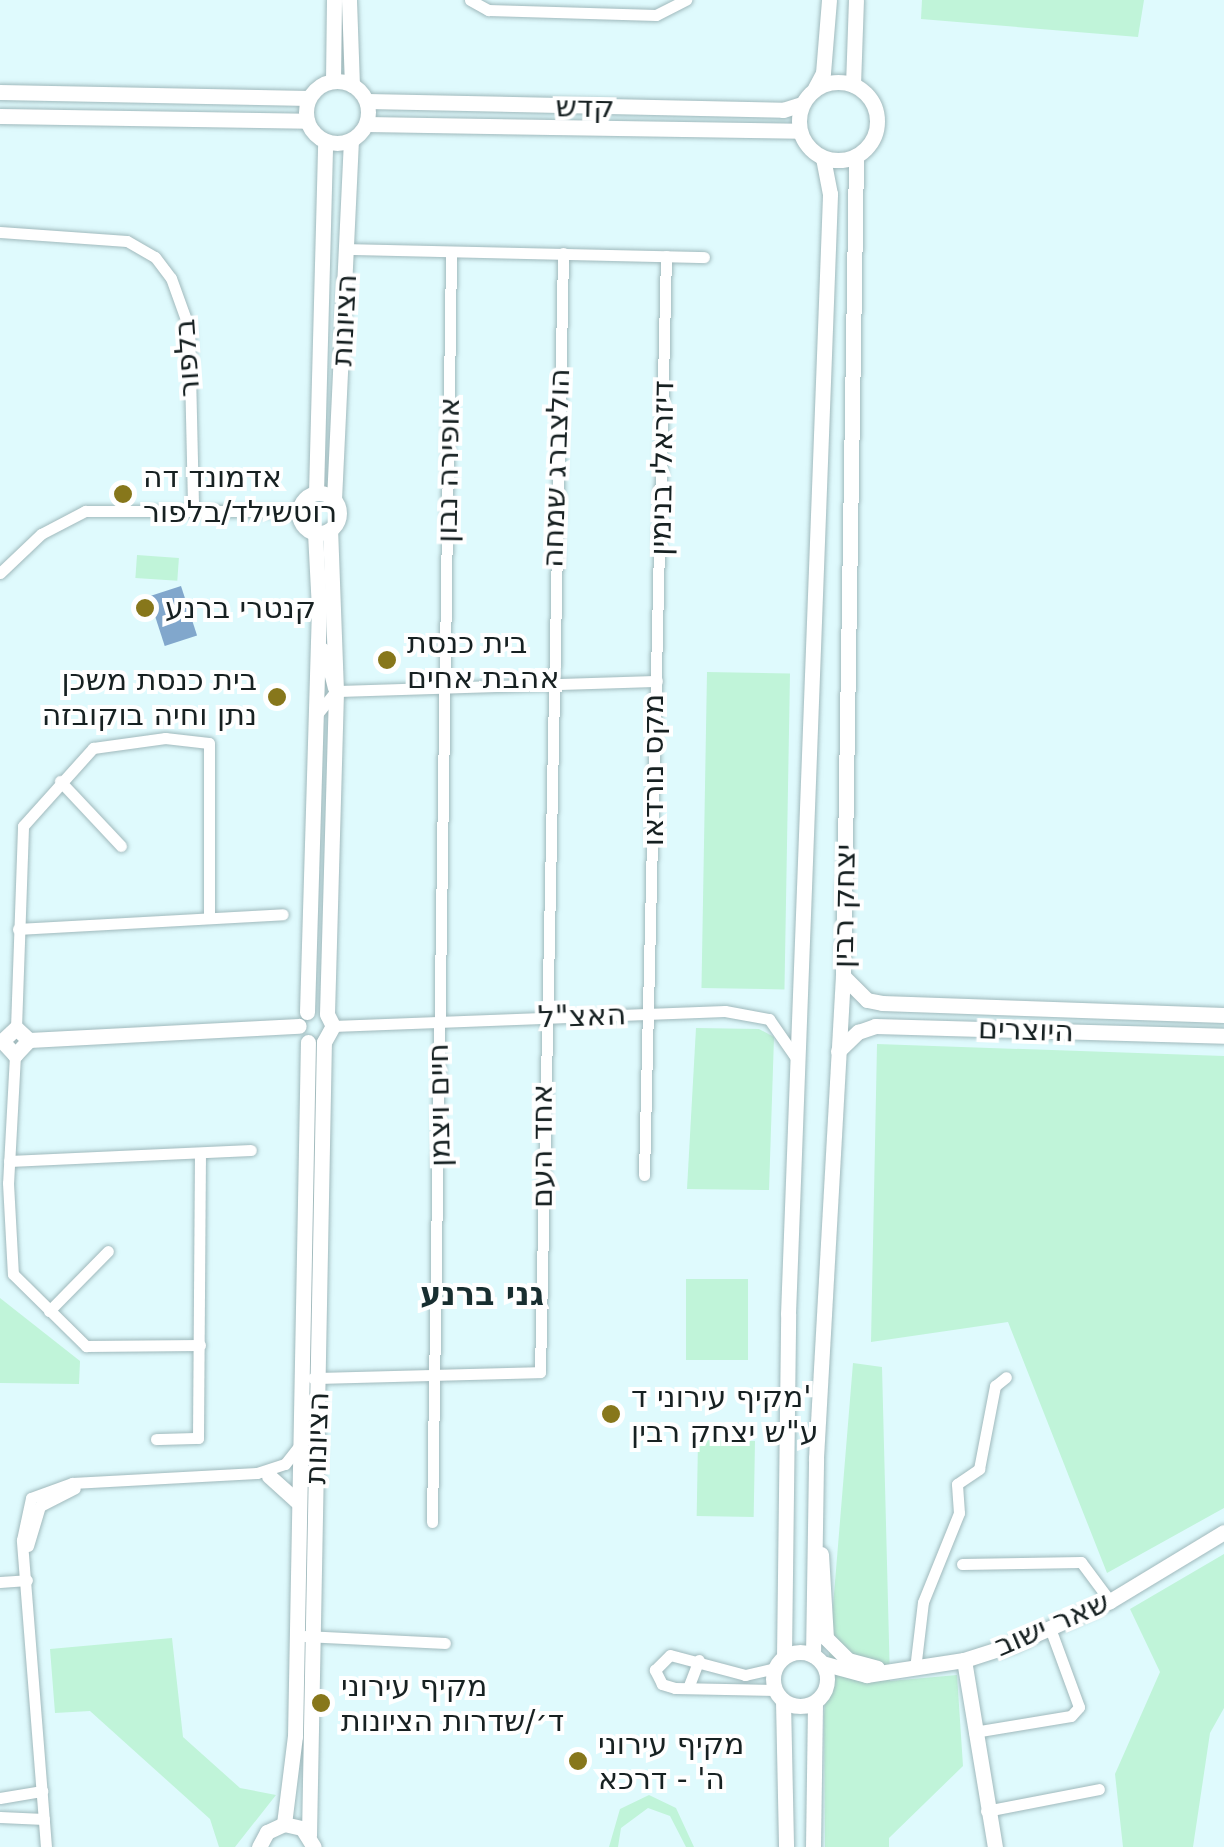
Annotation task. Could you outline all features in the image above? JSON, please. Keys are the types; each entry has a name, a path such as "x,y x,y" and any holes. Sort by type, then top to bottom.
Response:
{"main road":[{"path":"333,81 334,0"},
{"path":"0,116 307,121 325,141 351,141 366,124 367,102 352,84 349,0"},
{"path":"815,88 853,85 868,94 877,114 874,137 856,156 823,158 799,131 802,104 823,73 828,0"},
{"path":"853,85 856,0"},
{"path":"0,92 310,98 333,81 352,84"},
{"path":"307,121 310,98"},
{"name":"קדש","path":"367,102 784,110 802,104"},
{"name":"קדש","path":"366,124 799,131"},
{"name":"הציונות","path":"316,493 325,141"},
{"name":"הציונות","path":"334,500 351,141"},
{"name":"יצחק רבין","path":"818,1700 828,1676 817,1659 814,1528 842,976 856,156"},
{"name":"יצחק רבין","path":"779,1696 830,194 823,158"},
{"path":"322,532 304,528 298,512 316,493 334,500 338,517 322,532 303,1019 316,1042 330,1020 336,691 322,532"},
{"name":"היוצרים","path":"842,976 867,1000 1224,1015"},
{"path":"29,1040 16,1028 1,1041 16,1055 29,1040 330,1020"},
{"name":"היוצרים","path":"838,1051 868,1026 1224,1036"},
{"name":"הציונות","path":"284,1824 291,1804 306,1636 317,1440 311,1378 316,1042"},
{"name":"הציונות","path":"311,1378 300,1444 298,1502 311,1841"},
{"path":"269,1476 298,1502"},
{"path":"814,1528 830,1644 848,1660 896,1672"},
{"name":"שאר ישוב","path":"818,1700 866,1675 964,1660 1050,1628 1110,1601 1224,1532"},
{"path":"780,1662 817,1659"},
{"name":"שאר ישוב","path":"817,1659 866,1675"},
{"path":"964,1660 994,1847"},
{"path":"786,1847 779,1696 818,1700 813,1847"},
{"path":"260,1847 267,1832 284,1824 311,1841"}],"street":[{"path":"470,0 488,10 656,15 686,0"},
{"name":"בלפור","path":"0,232 127,241 155,257 171,278 189,328 192,508"},
{"path":"348,250 704,256"},
{"name":"אופירה נבון","path":"442,688 451,252"},
{"name":"הולצברג שמחה","path":"549,684 563,253"},
{"name":"דיזראלי בנימין","path":"658,681 666,256"},
{"path":"0,572 42,534 84,511 192,508 298,512"},
{"path":"315,720 336,691 326,670 319,610"},
{"name":"מקס נורדאו","path":"336,691 658,681 644,1175"},
{"name":"אחד העם","path":"311,1378 540,1372 549,684"},
{"name":"חיים ויצמן","path":"432,1522 442,688"},
{"path":"16,1028 23,826 60,781 107,742 199,737 209,743 210,916"},
{"path":"60,781 121,846"},
{"path":"18,928 283,914"},
{"name":"האצ\"ל","path":"330,1020 437,1021 725,1012 769,1018 786,1035 798,1071"},
{"path":"16,1055 6,1276 76,1338 100,1350 200,1344"},
{"path":"9,1161 251,1150"},
{"path":"156,1439 198,1438 200,1153"},
{"path":"49,1312 108,1251"},
{"path":"914,1669 923,1602 959,1512 957,1484 980,1469 996,1386 1006,1377"},
{"path":"46,1847 26,1560 40,1506 86,1484 269,1476 300,1467 317,1440"},
{"path":"249,1475 285,1464 300,1444"},
{"path":"962,1564 1081,1562 1110,1601"},
{"path":"0,1582 28,1580"},
{"path":"974,1732 1071,1716 1079,1707 1050,1628"},
{"path":"306,1636 445,1643"},
{"path":"779,1696 662,1684 656,1665 670,1656 745,1674 780,1662"},
{"path":"688,1688 699,1660"},
{"path":"986,1810 1099,1789"},
{"path":"0,1798 42,1791"},
{"path":"0,1817 44,1819"}],"green space":[{"path":"922,0 1144,0 1138,37 921,19"},
{"path":"137,555 179,558 177,581 135,578"},
{"path":"707,672 790,673 784,989 701,988"},
{"path":"696,1028 759,1029 774,1037 769,1190 687,1189"},
{"path":"877,1044 1224,1056 1224,1508 1107,1573 1008,1322 871,1342"},
{"path":"686,1279 748,1279 748,1360 686,1360"},
{"path":"0,1298 80,1361 79,1384 0,1383"},
{"path":"853,1363 882,1367 890,1681 957,1675 963,1766 889,1838 889,1847 825,1847 824,1716"},
{"path":"698,1440 755,1441 754,1517 697,1516"},
{"path":"1224,1554 1224,1708 1210,1733 1193,1847 1123,1847 1115,1774 1160,1672 1130,1609"},
{"path":"172,1638 183,1737 240,1788 276,1795 235,1847 219,1847 210,1819 90,1711 55,1713 50,1649"},
{"path":"649,1795 676,1808 694,1847 686,1847 670,1816 648,1808 621,1828 618,1847 609,1847 620,1809"}],"water":[{"path":"181,586 197,635 165,646 149,597"}],"place":[{"name":"אדמונד דה רוטשילד/בלפור","path":"123,494"},
{"name":"קנטרי ברנע","path":"145,608"},
{"name":"בית כנסת אהבת אחים","path":"387,660"},
{"name":"בית כנסת משכן נתן וחיה בוקובזה","path":"277,697"},
{"name":"מקיף עירוני ד' ע\"ש יצחק רבין","path":"611,1414"},
{"name":"מקיף עירוני ד׳/שדרות הציונות","path":"321,1703"},
{"name":"מקיף עירוני ה' - דרכא","path":"578,1761"}],"district":[{"name":"גני ברנע","path":"482,1294"}]}
